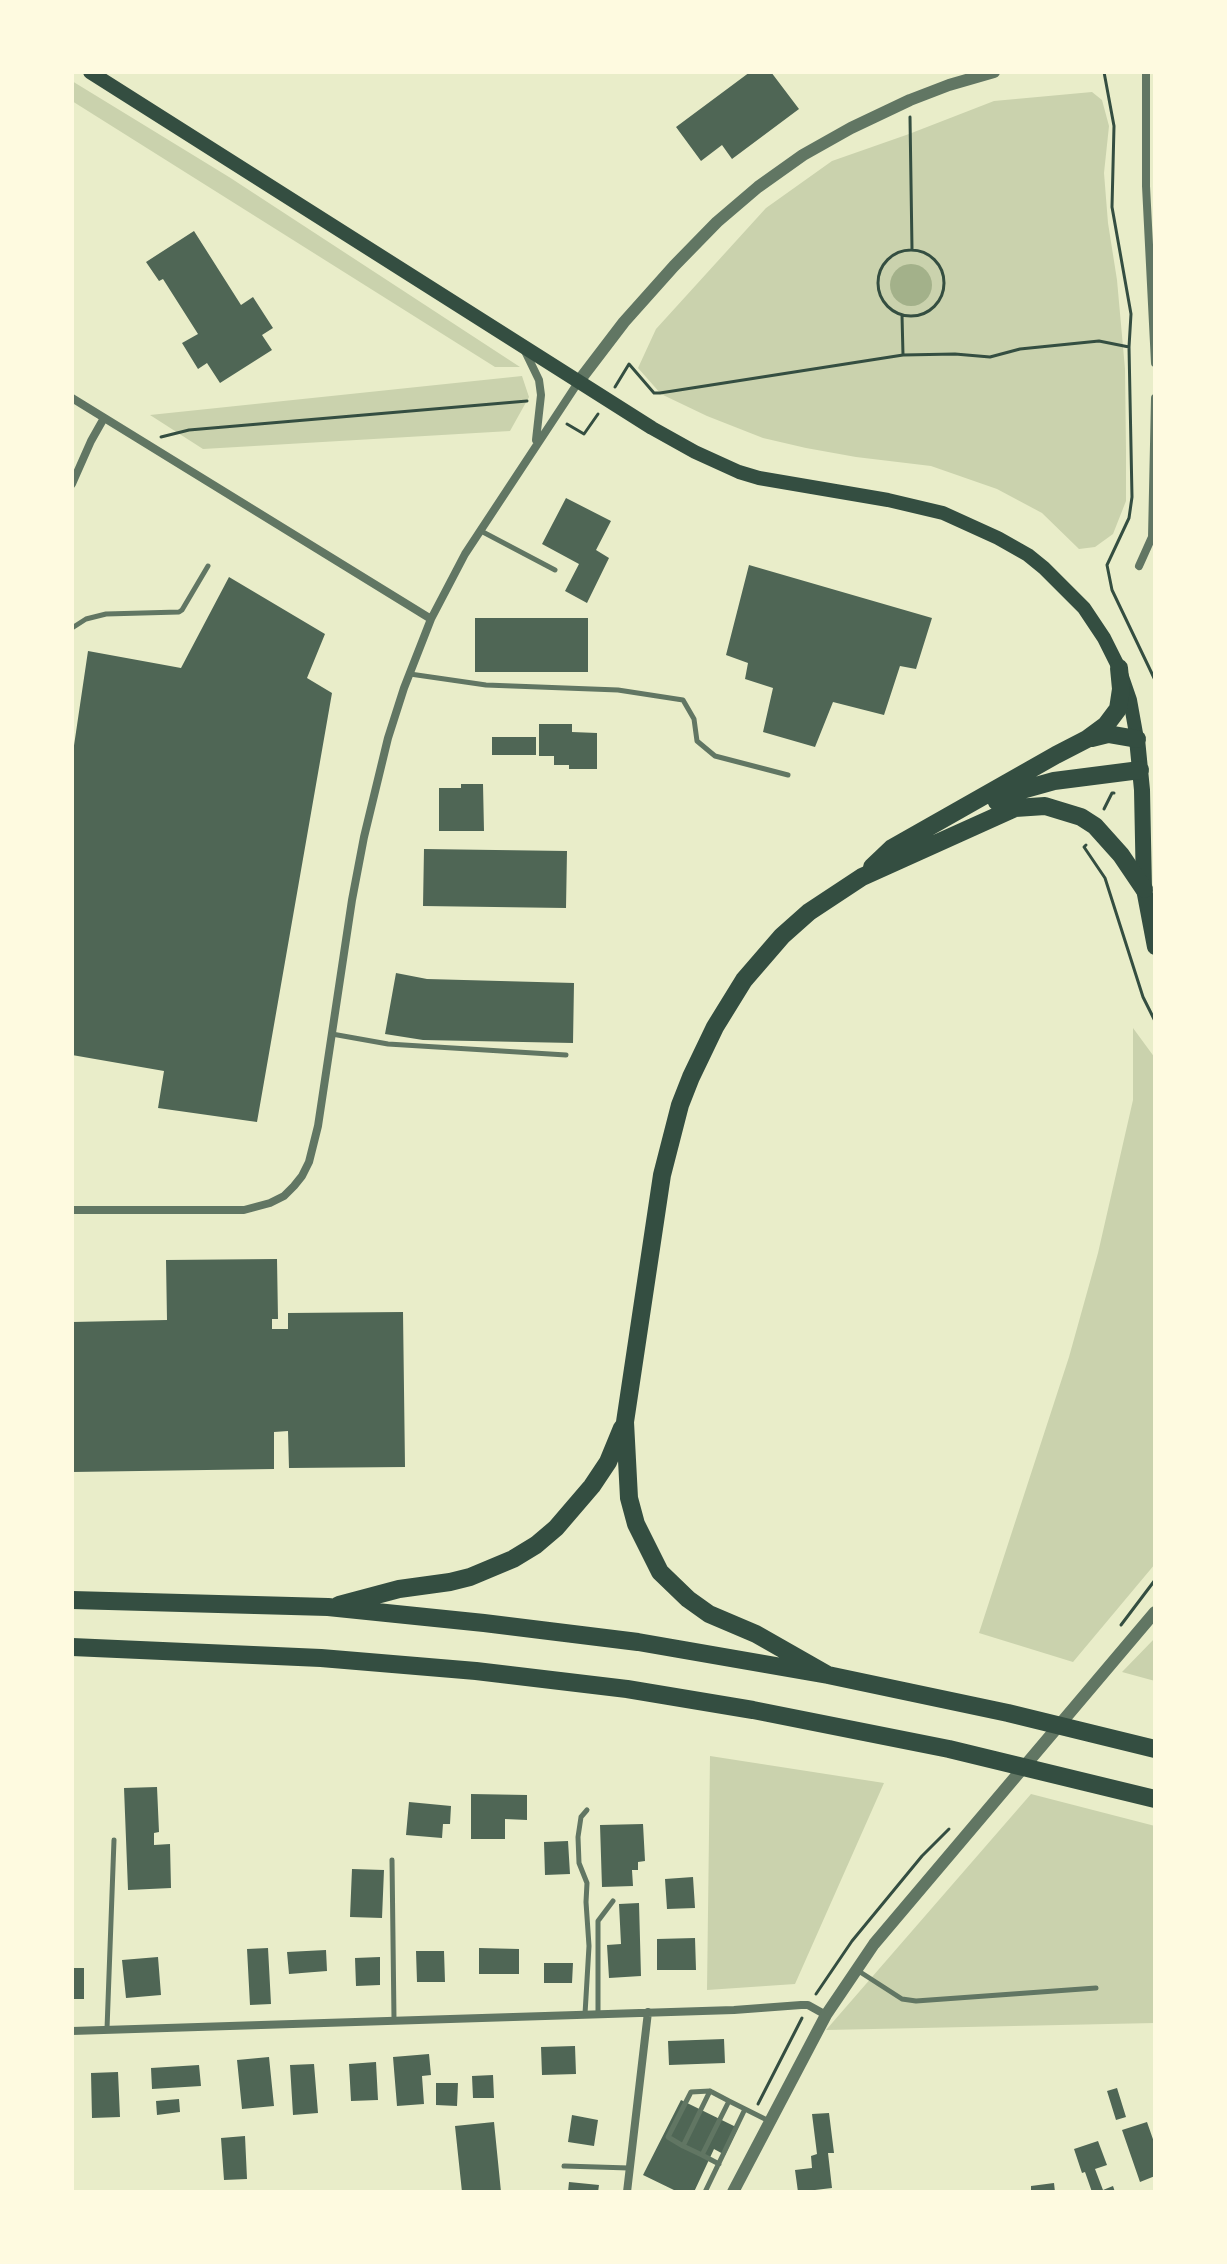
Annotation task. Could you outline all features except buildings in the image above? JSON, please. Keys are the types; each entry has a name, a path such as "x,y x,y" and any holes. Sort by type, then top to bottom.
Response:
{"highway":[{"path":"862,877 892,848 1087,739 1106,725 1118,709 1121,689 1119,668"},
{"path":"1087,739 1108,734 1137,739"},
{"path":"909,856 1011,793 1054,781 1140,770"},
{"path":"828,1675 756,1634 709,1614 688,1599 660,1572 636,1524 629,1498 625,1422 662,1175 680,1105 703,1049 731,1000 762,957 809,912 862,877 1015,808 1045,806 1081,817 1095,826 1121,855 1144,889"},
{"path":"328,1607 399,1589 470,1577 524,1552 556,1528 592,1486 608,1462 625,1422"},
{"path":"72,1600 328,1607 638,1642 828,1675 1008,1713 1155,1749"},
{"path":"72,1647 321,1658 476,1671 627,1689 753,1710 949,1749 1155,1799"}],"main road":[{"path":"90,72 684,446 739,472 777,482 921,508 969,523 1044,568 1084,608 1104,638 1130,700 1142,790 1144,889 1155,947"}],"street":[{"path":"72,1210 244,1210 284,1196 302,1176 313,1148 352,900 388,738 431,619 480,530 579,381 636,307 734,206 780,171 864,121 949,85 994,72"},
{"path":"1146,72 1146,186 1155,363"},
{"path":"522,345 539,380 541,406 536,445"},
{"path":"72,398 431,619"},
{"path":"1139,566 1152,537 1155,398"},
{"path":"72,484 104,418"},
{"path":"733,2192 826,2015 874,1944 1155,1612"},
{"path":"72,2031 808,2005 826,2015"},
{"path":"627,2192 648,2012"}],"lane":[{"path":"480,530 555,570"},
{"path":"72,628 86,619 106,614 179,612 208,566"},
{"path":"409,674 486,685 618,690 683,700 694,719 697,741 715,756 788,775"},
{"path":"332,1034 388,1044 566,1055"},
{"path":"585,2014 589,1946 587,1883 579,1863 578,1837 581,1817 587,1810"},
{"path":"107,2029 114,1840"},
{"path":"392,1860 394,2019"},
{"path":"598,2013 598,1921 613,1901"},
{"path":"856,1969 902,1999 916,2001 1096,1988"},
{"path":"719,2164 668,2137 691,2092 710,2091 770,2121"},
{"path":"683,2146 710,2091"},
{"path":"702,2155 729,2101"},
{"path":"705,2192 745,2109"},
{"path":"564,2166 629,2168"}],"path":[{"path":"1104,72 1114,126 1112,207 1131,314 1132,497 1129,518 1107,565 1112,590 1155,680"},
{"path":"910,100 912,249"},
{"path":"912,249 928,253 940,264 945,280 943,296 933,308 919,316 902,315 890,309 882,298 878,284 880,271 887,259 899,251 912,249"},
{"path":"902,315 903,355"},
{"path":"654,393 903,355 990,357 1020,349 1099,341 1129,347"},
{"path":"141,441 189,430 531,400 541,406"},
{"path":"555,416 584,434"},
{"path":"1142,790 1112,793 1084,847 1105,878 1143,997 1155,1021"},
{"path":"1113,1635 1155,1580"},
{"path":"753,2113 808,2005 852,1941 922,1856 955,1823"}],"shaded area":[{"path":"72,81 229,177 520,367 495,367 72,101"},
{"path":"1092,92 1102,100 1109,126 1104,173 1125,369 1126,451 1126,501 1113,534 1095,547 1079,549 1042,513 997,489 931,466 856,457 763,438 661,394 638,368 656,329 766,208 832,161 994,101"},
{"path":"911,264 926,270 932,285 926,300 911,306 896,300 890,285 896,270"},
{"path":"522,376 529,397 510,431 203,449 150,415"},
{"path":"1133,1028 1155,1058 1155,1564 1073,1662 979,1633 1069,1357 1098,1253 1133,1100"},
{"path":"1155,1638 1155,1681 1122,1672"},
{"path":"710,1756 884,1783 795,1984 707,1990"},
{"path":"1031,1794 1155,1826 1155,2023 826,2030"}]}
